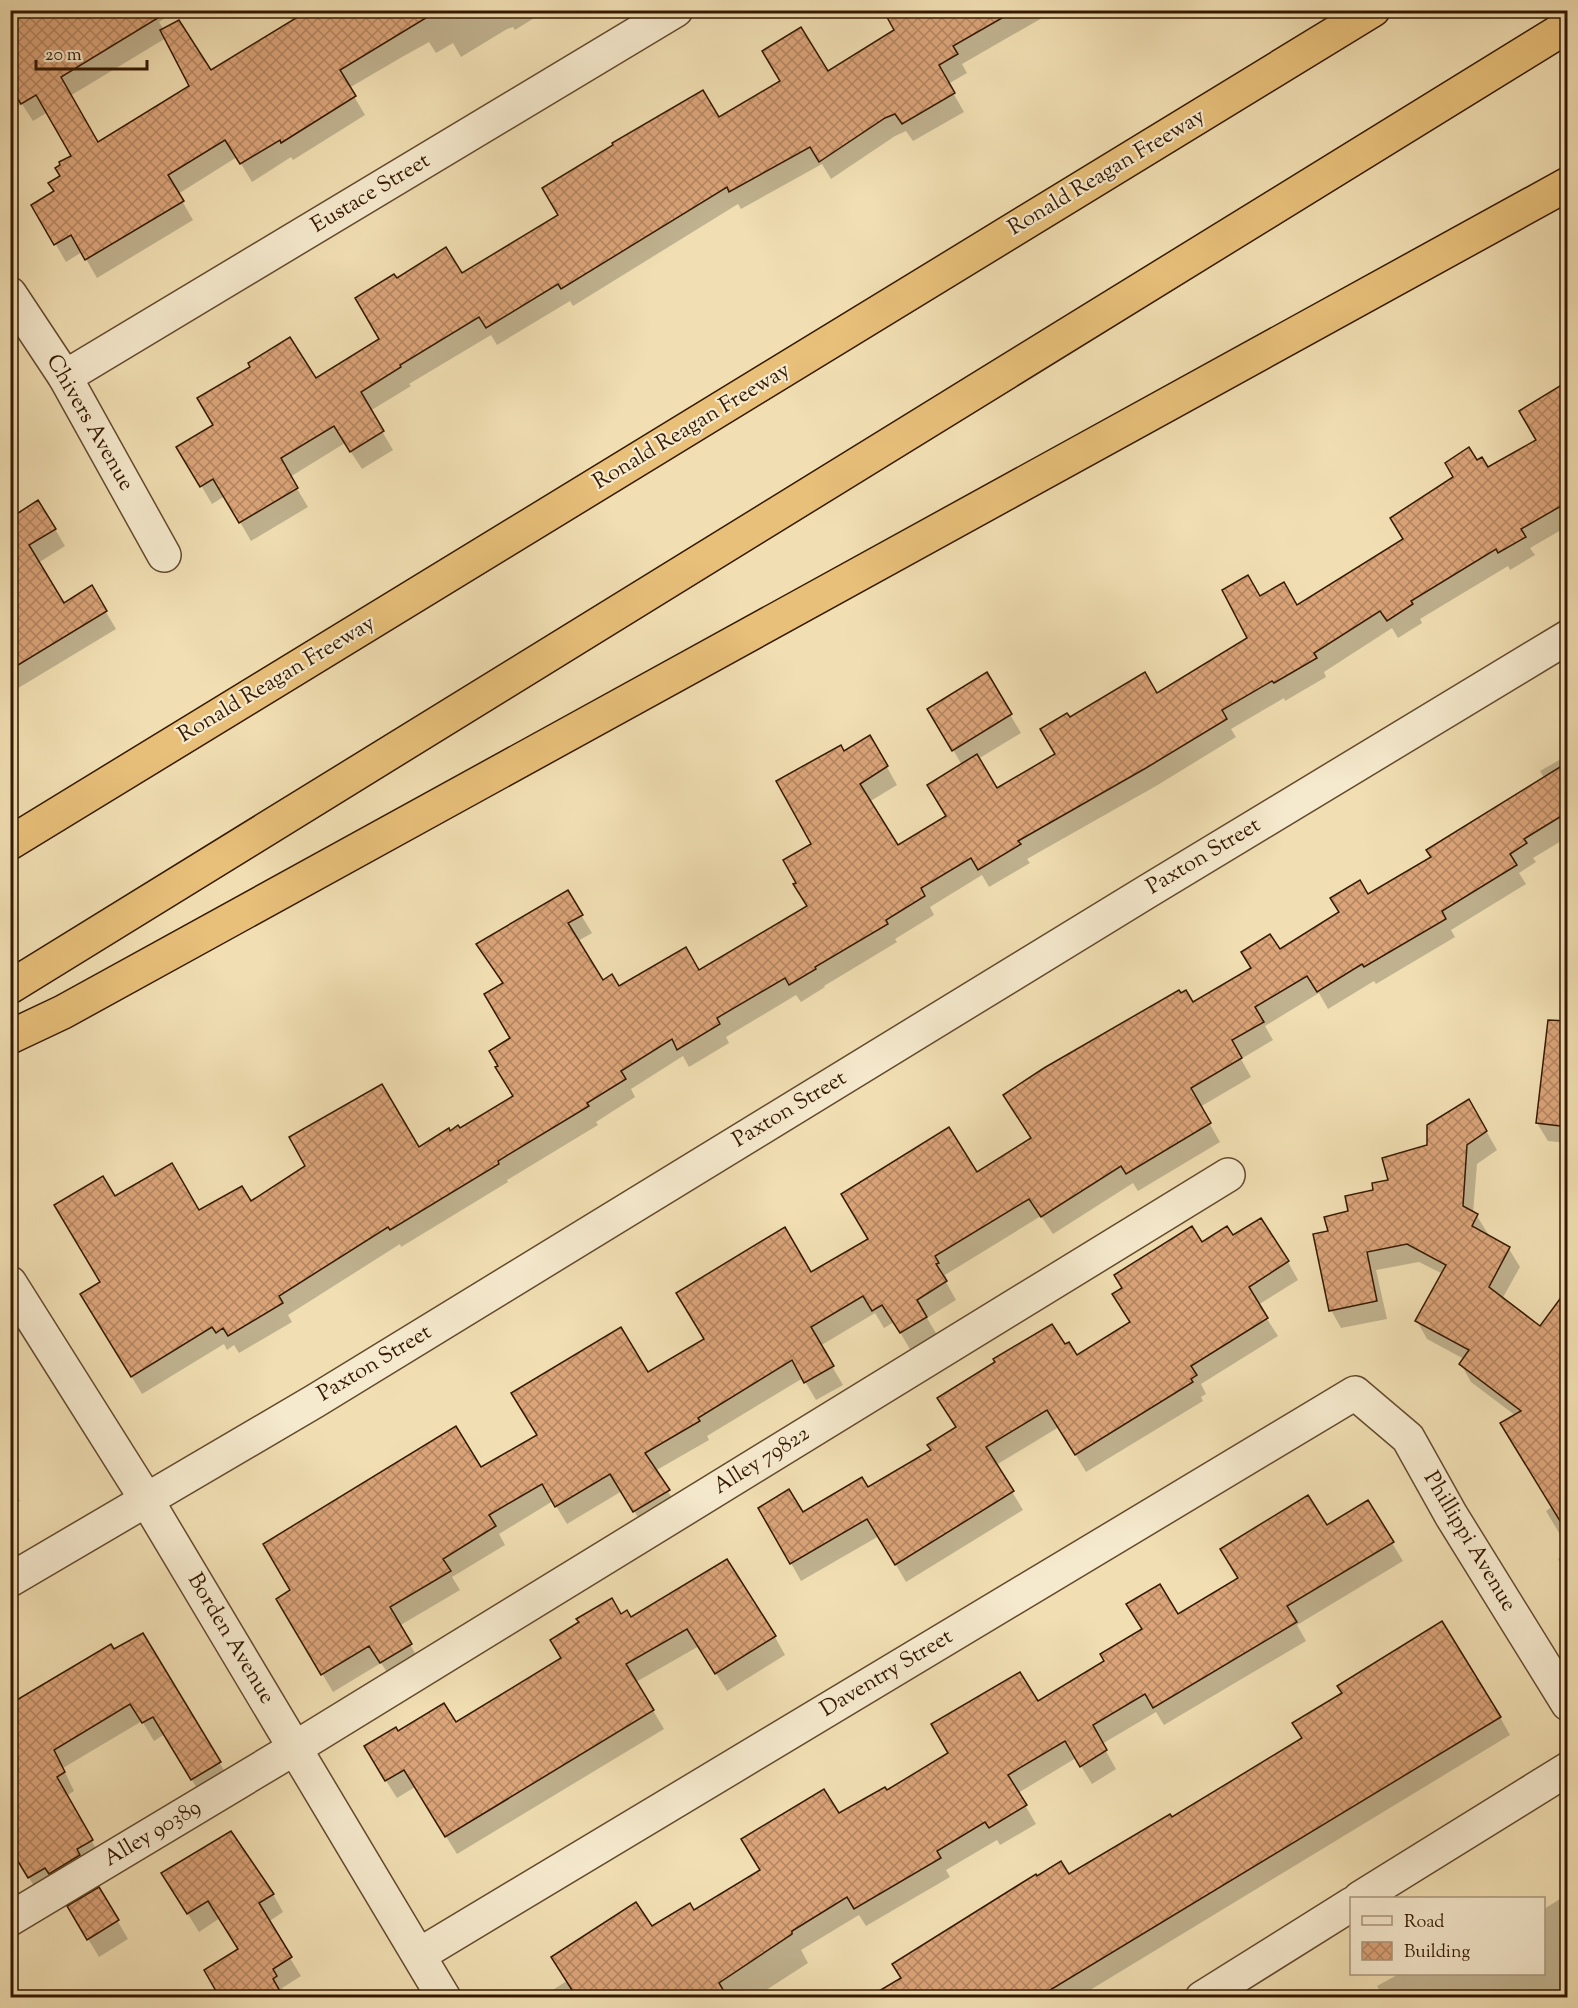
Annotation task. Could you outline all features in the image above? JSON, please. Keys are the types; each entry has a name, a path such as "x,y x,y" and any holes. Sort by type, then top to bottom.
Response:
{"highway":[{"name":"Ronald Reagan Freeway","path":"10,843 1373,10"},
{"path":"10,987 1568,26"},
{"path":"10,1037 63,1012 1568,184"}],"street":[{"name":"Eustace Street","path":"65,377 676,10"},
{"name":"Chivers Avenue","path":"10,294 65,377 164,555"},
{"name":"Paxton Street","path":"10,1580 315,1401 1158,885 1568,638"},
{"name":"Alley 79822","path":"295,1748 1228,1175"},
{"name":"Borden Avenue","path":"10,1282 146,1499 444,1998"},
{"name":"Phillippi Avenue","path":"1355,1393 1408,1438 1451,1515 1568,1704"},
{"name":"Daventry Street","path":"419,1955 1355,1393"},
{"name":"Alley 90389","path":"10,1919 295,1748"},
{"path":"1363,1897 1568,1769"},
{"path":"1202,1998 1350,1905"}],"building":[{"path":"10,10 171,10 61,77 98,142 189,86 160,30 179,20 211,70 309,10 439,10 340,70 356,96 281,143 280,140 240,164 225,140 168,175 184,201 85,260 71,235 54,245 31,205 54,191 48,183 60,176 55,168 60,165 59,162 71,156 36,95 21,104 10,87"},
{"path":"883,10 1016,10 953,46 958,54 939,65 955,93 902,124 895,114 885,118 819,162 810,147 729,192 727,187 561,289 558,284 486,328 479,317 400,365 401,367 361,392 384,431 350,452 334,426 281,458 298,488 239,523 213,479 200,487 176,447 213,425 197,398 250,367 248,363 290,337 316,378 379,339 355,298 394,274 397,278 446,247 462,273 558,215 542,188 613,145 612,143 703,90 719,117 780,81 762,51 801,27 828,71 894,30"},
{"path":"1568,381 1568,502 1521,529 1526,537 1498,553 1496,549 1411,601 1413,604 1387,621 1380,611 1314,653 1317,658 1222,710 1227,719 1018,841 1021,844 978,870 971,858 921,888 925,896 886,920 888,924 789,985 785,978 717,1018 720,1024 677,1050 672,1039 621,1071 626,1079 587,1103 589,1106 498,1161 499,1164 390,1230 388,1227 279,1296 283,1303 228,1336 223,1328 216,1333 212,1327 131,1377 80,1294 100,1282 54,1205 103,1176 115,1196 172,1163 199,1210 242,1186 251,1201 305,1166 289,1137 382,1084 419,1147 449,1128 450,1131 458,1125 460,1128 513,1096 495,1067 498,1066 489,1051 510,1038 484,994 503,983 476,944 568,890 583,915 568,923 603,980 612,974 619,986 686,947 699,970 807,906 793,884 796,883 783,860 811,844 776,781 841,745 844,751 870,735 888,766 860,784 898,845 946,816 927,785 977,754 997,788 1055,754 1040,729 1067,713 1070,717 1145,672 1157,693 1247,638 1222,590 1248,575 1260,596 1284,582 1297,605 1403,539 1390,518 1453,477 1445,463 1469,447 1477,460 1482,457 1488,467 1536,440 1519,411"},
{"path":"38,500 56,529 29,545 64,603 92,585 107,611 10,670 10,515 12,517"},
{"path":"987,672 1012,714 952,751 927,709"},
{"path":"1568,762 1568,812 1524,839 1527,843 1510,854 1517,865 1442,911 1446,919 1364,967 1362,964 1317,992 1307,976 1255,1007 1264,1022 1232,1040 1242,1058 1191,1088 1211,1123 1126,1174 1121,1166 1041,1217 1029,1199 935,1256 939,1263 936,1264 947,1281 917,1300 927,1317 900,1333 882,1305 872,1311 863,1296 811,1327 834,1366 804,1383 792,1360 698,1418 700,1421 645,1453 670,1490 633,1512 610,1474 555,1507 542,1484 489,1515 496,1526 443,1559 451,1571 390,1607 412,1644 380,1663 369,1646 321,1675 276,1599 290,1590 263,1544 456,1426 481,1467 537,1435 511,1393 621,1327 648,1372 704,1339 676,1293 785,1227 811,1272 868,1239 841,1194 949,1127 977,1172 1031,1138 1003,1095 1044,1068 1179,990 1181,993 1186,990 1193,1002 1251,968 1241,952 1270,934 1280,949 1339,912 1330,898 1360,880 1368,894 1431,857 1426,850"},
{"path":"1548,1020 1568,1021 1568,1127 1536,1123"},
{"path":"1469,1099 1487,1131 1467,1145 1463,1206 1478,1214 1472,1226 1510,1247 1489,1287 1540,1326 1568,1288 1568,1534 1500,1423 1521,1411 1459,1364 1469,1350 1415,1321 1446,1265 1407,1244 1367,1252 1377,1301 1329,1311 1313,1234 1328,1231 1324,1217 1348,1211 1345,1196 1373,1190 1372,1183 1388,1180 1382,1158 1427,1145 1427,1125"},
{"path":"1261,1218 1289,1261 1249,1287 1268,1318 1191,1366 1197,1375 1191,1379 1193,1382 1075,1455 1047,1410 986,1447 1014,1491 895,1565 867,1519 790,1564 758,1508 789,1489 803,1512 862,1477 868,1487 931,1450 927,1445 956,1427 937,1398 995,1362 993,1359 1052,1324 1065,1344 1069,1342 1077,1355 1130,1322 1112,1294 1122,1288 1114,1275 1192,1226 1202,1242 1227,1226 1233,1235"},
{"path":"1308,1495 1327,1525 1368,1500 1394,1542 1287,1606 1297,1622 1153,1708 1145,1694 1093,1725 1107,1750 1080,1767 1065,1741 1008,1775 1027,1805 989,1828 985,1822 937,1851 941,1858 854,1909 847,1897 792,1931 792,1934 719,1983 728,1998 577,1998 551,1957 636,1902 652,1926 690,1903 694,1910 760,1870 741,1839 824,1789 839,1813 885,1787 887,1790 948,1753 931,1724 1020,1672 1038,1701 1104,1661 1100,1654 1142,1629 1126,1604 1160,1584 1178,1614 1238,1578 1220,1549"},
{"path":"727,1559 776,1636 715,1674 687,1629 626,1664 654,1710 445,1837 404,1770 385,1781 364,1746 396,1727 398,1731 444,1703 456,1722 561,1658 550,1640 579,1622 576,1619 612,1598 621,1614 627,1610 631,1617"},
{"path":"1442,1621 1501,1717 1037,1998 867,1998 901,1978 892,1964 1036,1874 1037,1876 1061,1861 1069,1874 1170,1814 1172,1817 1302,1738 1292,1723 1342,1693 1337,1686"},
{"path":"143,1633 221,1762 191,1780 153,1717 142,1723 130,1704 54,1750 65,1772 57,1777 93,1840 77,1849 80,1855 49,1874 45,1868 28,1878 10,1848 10,1704 111,1644 114,1649"},
{"path":"231,1831 274,1894 259,1903 292,1957 273,1969 277,1976 273,1979 284,1998 220,1998 204,1970 238,1949 208,1901 187,1914 161,1873"},
{"path":"99,1887 119,1920 87,1940 67,1906"}]}
